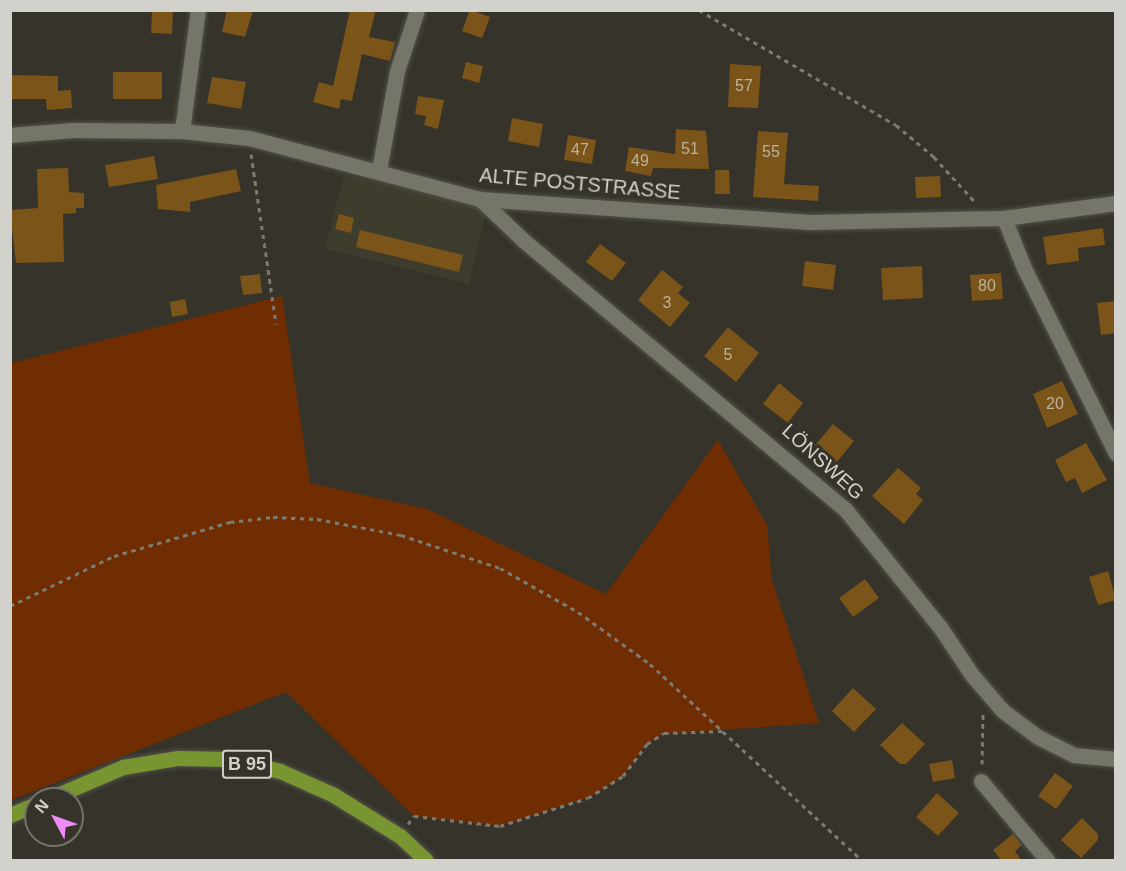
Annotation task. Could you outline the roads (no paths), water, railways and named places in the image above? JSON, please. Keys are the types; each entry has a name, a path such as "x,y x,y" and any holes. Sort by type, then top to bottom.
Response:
{"main road":[{"name":"B 95","path":"76,787 123,767 178,758 228,759 280,771 332,794 400,836 426,861"},
{"path":"10,815 24,809"}],"street":[{"path":"182,131 198,10"},
{"path":"379,170 397,71 417,10"},
{"name":"ALTE POSTSTRASSE","path":"10,135 73,130 182,131 249,138 379,170 480,199 810,222 998,218 1116,203"},
{"name":"LÖNSWEG","path":"480,199 523,240 845,509 940,627 983,688 1003,711 1038,737 1074,755 1116,759"},
{"path":"998,218 1116,453"},
{"path":"981,781 1047,861"}]}
